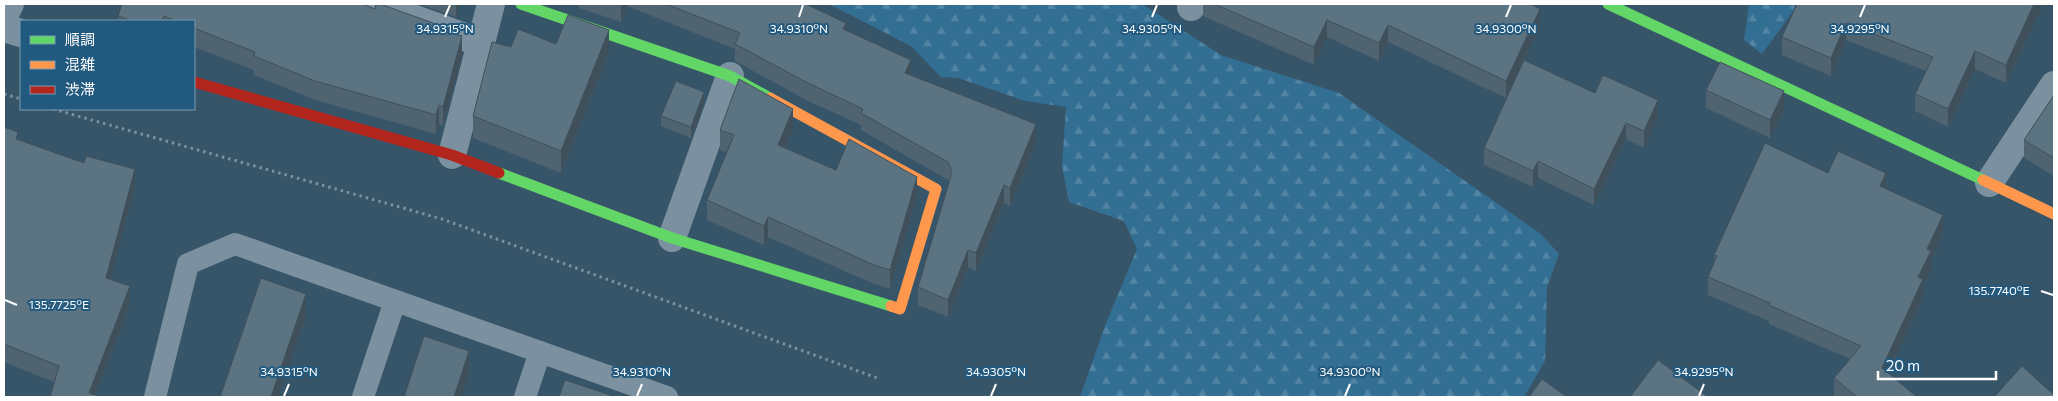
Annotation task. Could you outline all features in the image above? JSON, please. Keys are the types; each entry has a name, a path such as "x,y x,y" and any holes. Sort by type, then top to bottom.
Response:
{"street":[{"path":"4,16 10,4"},
{"path":"374,4 481,42"},
{"path":"452,155 491,4"},
{"path":"195,82 452,155 672,238 900,309 936,188 730,76 521,4"},
{"path":"1608,4 2054,214"},
{"path":"4,28 20,33"},
{"path":"672,238 730,76"},
{"path":"1989,183 2054,85"}],"lane":[{"path":"155,397 188,264 235,244 667,397"},
{"path":"363,397 396,301"},
{"path":"524,397 540,352"}],"path":[{"path":"4,94 20,99"},
{"path":"57,110 442,219 880,379"}],"green space":[{"path":"829,4 1142,4 1221,55 1339,93 1541,234 1559,254 1547,287 1545,361 1524,397 1080,397 1106,323 1137,249 1124,221 1069,202 1062,166 1066,107 1025,101 958,78 941,77 911,46"},
{"path":"1749,4 1795,4 1794,10 1762,54 1744,40"}],"building":[{"path":"122,4 362,4 375,9 376,4 380,4 447,28 446,32 462,36 443,107 439,105 436,115 315,81 254,56 255,52 195,28 195,20 174,20 164,16 162,20 129,20 118,16"},
{"path":"666,4 806,4 846,23 843,29 911,60 905,73 1036,124 1010,188 1004,185 976,253 968,250 948,300 918,287 951,176 951,168 948,162 861,113 863,109 806,82 735,44 740,33"},
{"path":"1214,4 1530,4 1540,9 1506,81 1388,25 1379,43 1327,20 1314,47"},
{"path":"1797,4 2034,4 2006,65 1975,51 1948,109 1915,94 1933,57 1846,23 1831,58 1782,37"},
{"path":"568,15 609,30 561,151 473,116 492,42 511,47 518,29 556,44"},
{"path":"1524,60 1595,93 1603,75 1658,100 1644,131 1626,123 1594,189 1538,161 1533,171 1484,148"},
{"path":"1720,62 1784,91 1770,120 1706,90"},
{"path":"739,79 793,109 778,145 836,170 849,139 917,177 890,270 874,265 768,217 764,226 707,200 734,135 720,130"},
{"path":"676,81 704,92 691,127 661,116"},
{"path":"2054,95 2054,158 2024,140"},
{"path":"4,127 18,132 16,139 84,163 86,156 135,169 106,278 130,286 89,393 102,397 50,397 59,366 4,344"},
{"path":"1765,143 1828,173 1838,151 1886,173 1880,186 1943,215 1927,249 1931,251 1918,277 1923,279 1882,368 1917,397 1857,397 1834,378 1861,346 1769,305 1770,303 1708,277 1717,256 1714,255"},
{"path":"261,278 306,294 271,397 220,397"},
{"path":"424,336 469,351 454,397 404,397"},
{"path":"1658,360 1708,397 1630,397"},
{"path":"2022,366 2054,395 2054,397 1994,397"},
{"path":"1542,379 1567,397 1529,397"},
{"path":"565,380 610,395 610,397 559,397"}],"traffic: fast":[{"path":"521,4 730,76 770,98"},
{"path":"1608,4 1983,180"},
{"path":"499,173 672,238 891,306"}],"traffic: slow":[{"path":"770,98 936,189 900,309 891,306"},
{"path":"1983,180 2054,214"}],"traffic: jam":[{"path":"195,82 452,155 499,173"}]}
